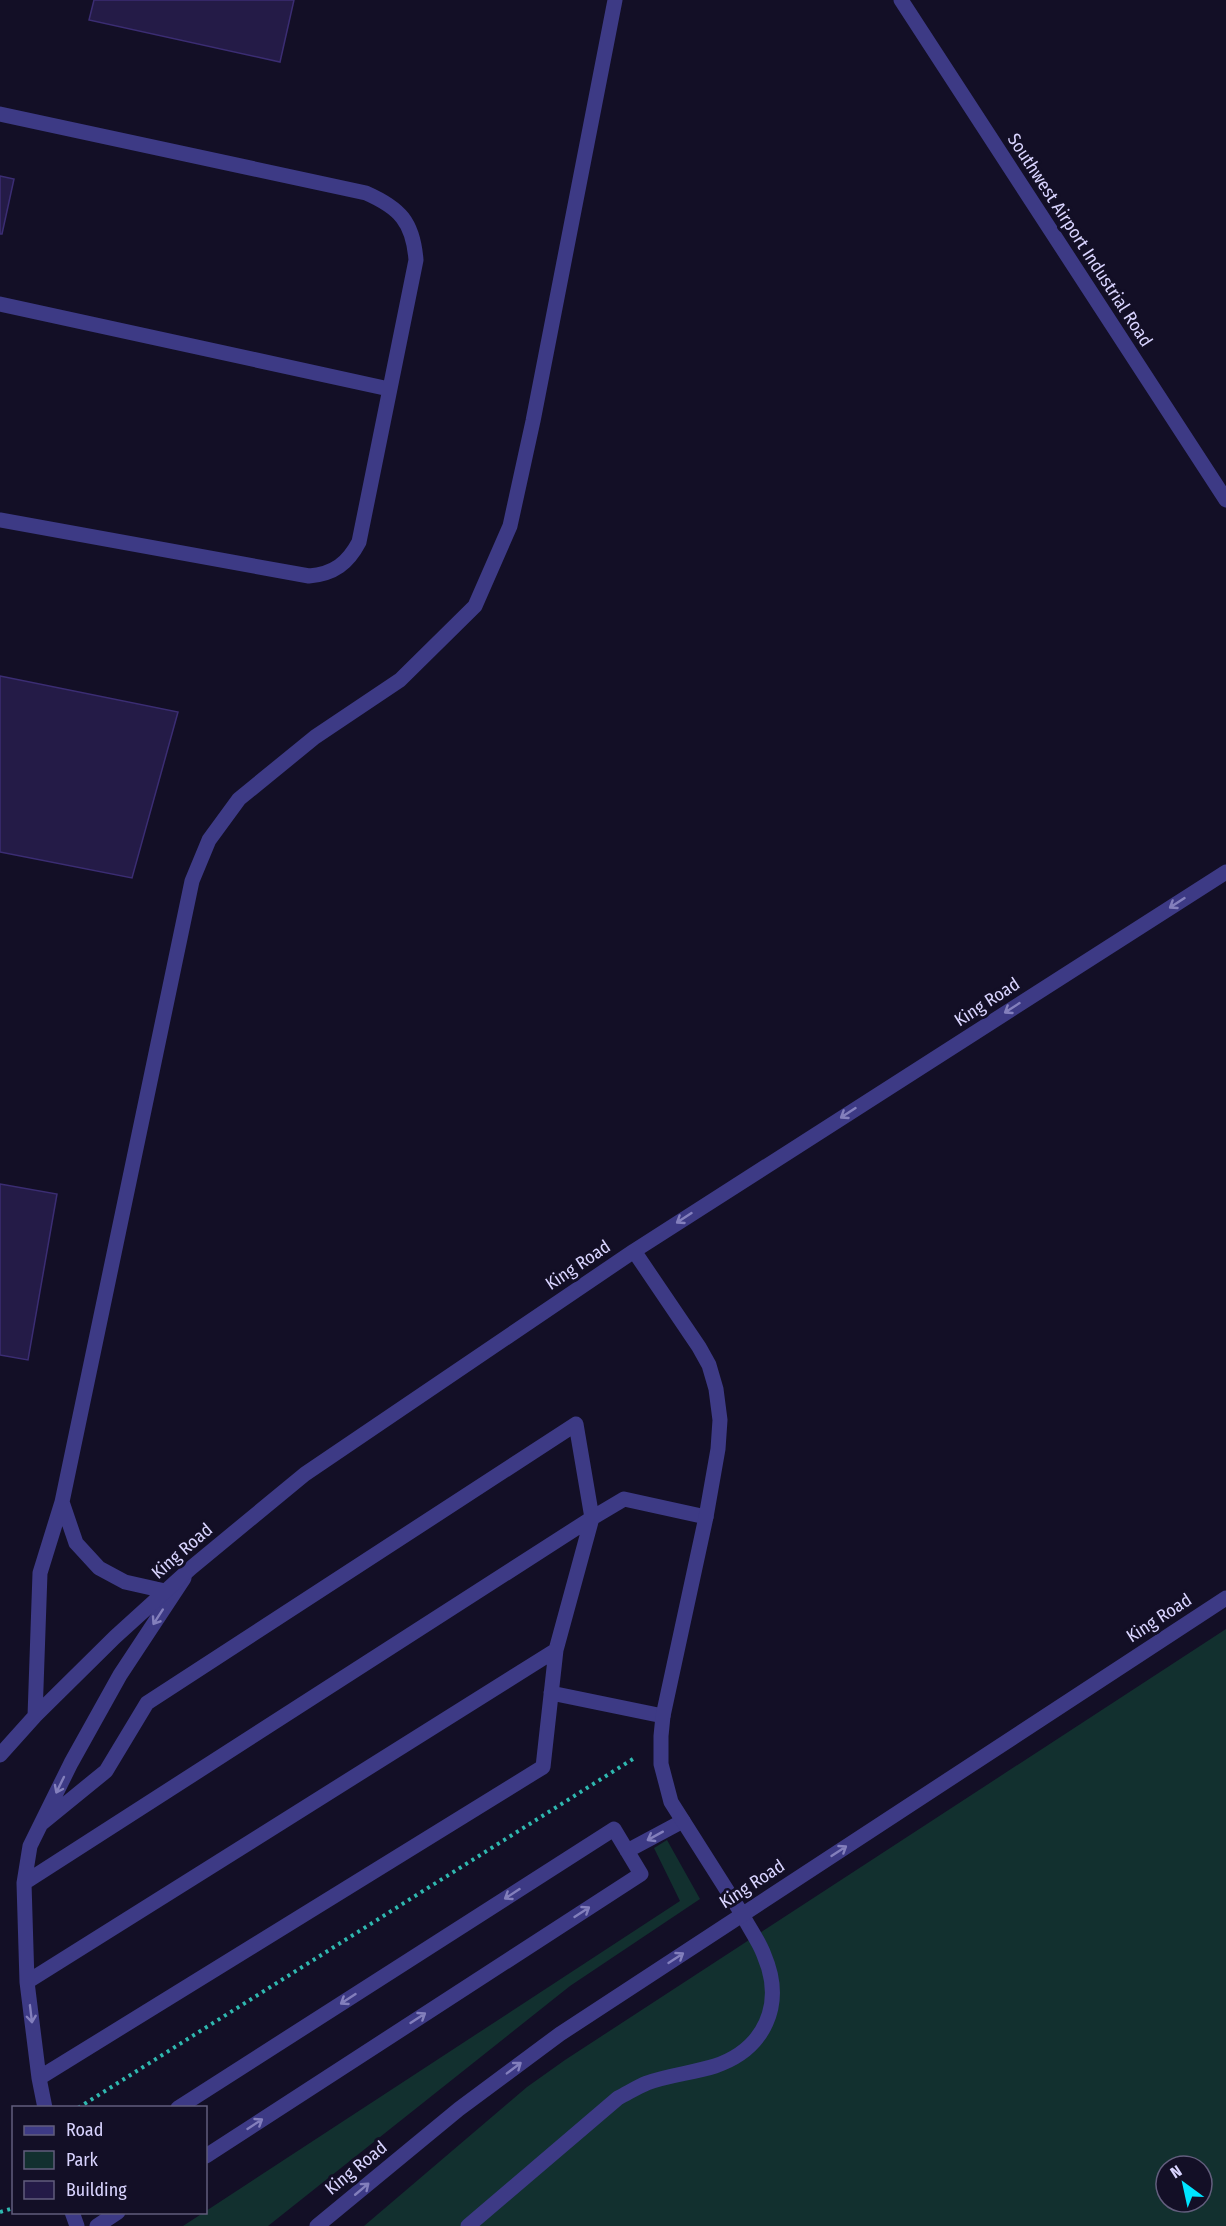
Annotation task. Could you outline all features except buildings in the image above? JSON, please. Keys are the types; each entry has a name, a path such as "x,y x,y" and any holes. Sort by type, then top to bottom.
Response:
{"street":[{"path":"35,1716 40,1573 62,1502 192,881 209,840 239,799 315,737 400,680 475,606 510,526 533,421 615,0"},
{"name":"Southwest Airport Industrial Road","path":"901,0 1226,500"},
{"path":"0,114 366,193 389,205 407,223 414,239 416,260 359,542 351,557 337,569 322,575 309,576 0,520"},
{"path":"0,304 389,389"},
{"name":"King Road","path":"0,1754 115,1637 190,1568 304,1474 633,1251 1226,872"},
{"path":"468,2226 618,2098 647,2083 716,2066 745,2051 762,2034 772,2010 771,1977 764,1955 742,1914 671,1802 661,1764 663,1716 706,1517 718,1449 720,1420 710,1365 633,1251"},
{"path":"39,2078 543,1767 556,1650 592,1518 576,1424 147,1703 105,1771 41,1824"},
{"path":"24,1883 624,1499 706,1517"},
{"path":"62,1502 76,1543 99,1568 125,1582 165,1591"},
{"path":"45,2106 27,1982 24,1883 30,1846 70,1762 120,1675 190,1568"},
{"name":"King Road","path":"316,2226 459,2109 560,2034 1226,1598"},
{"path":"27,1982 556,1650"},
{"path":"551,1693 663,1716"},
{"path":"627,1851 683,1821"},
{"path":"181,2106 614,1829 641,1874 207,2155"},
{"path":"97,2226 115,2214"}],"path":[{"path":"81,2106 633,1759"}],"green space":[{"path":"1226,1629 1226,2226 364,2226 527,2087"},
{"path":"667,1840 700,1899 570,1986 268,2226 183,2226 201,2214 207,2214 207,2210 680,1901 654,1848"}]}
